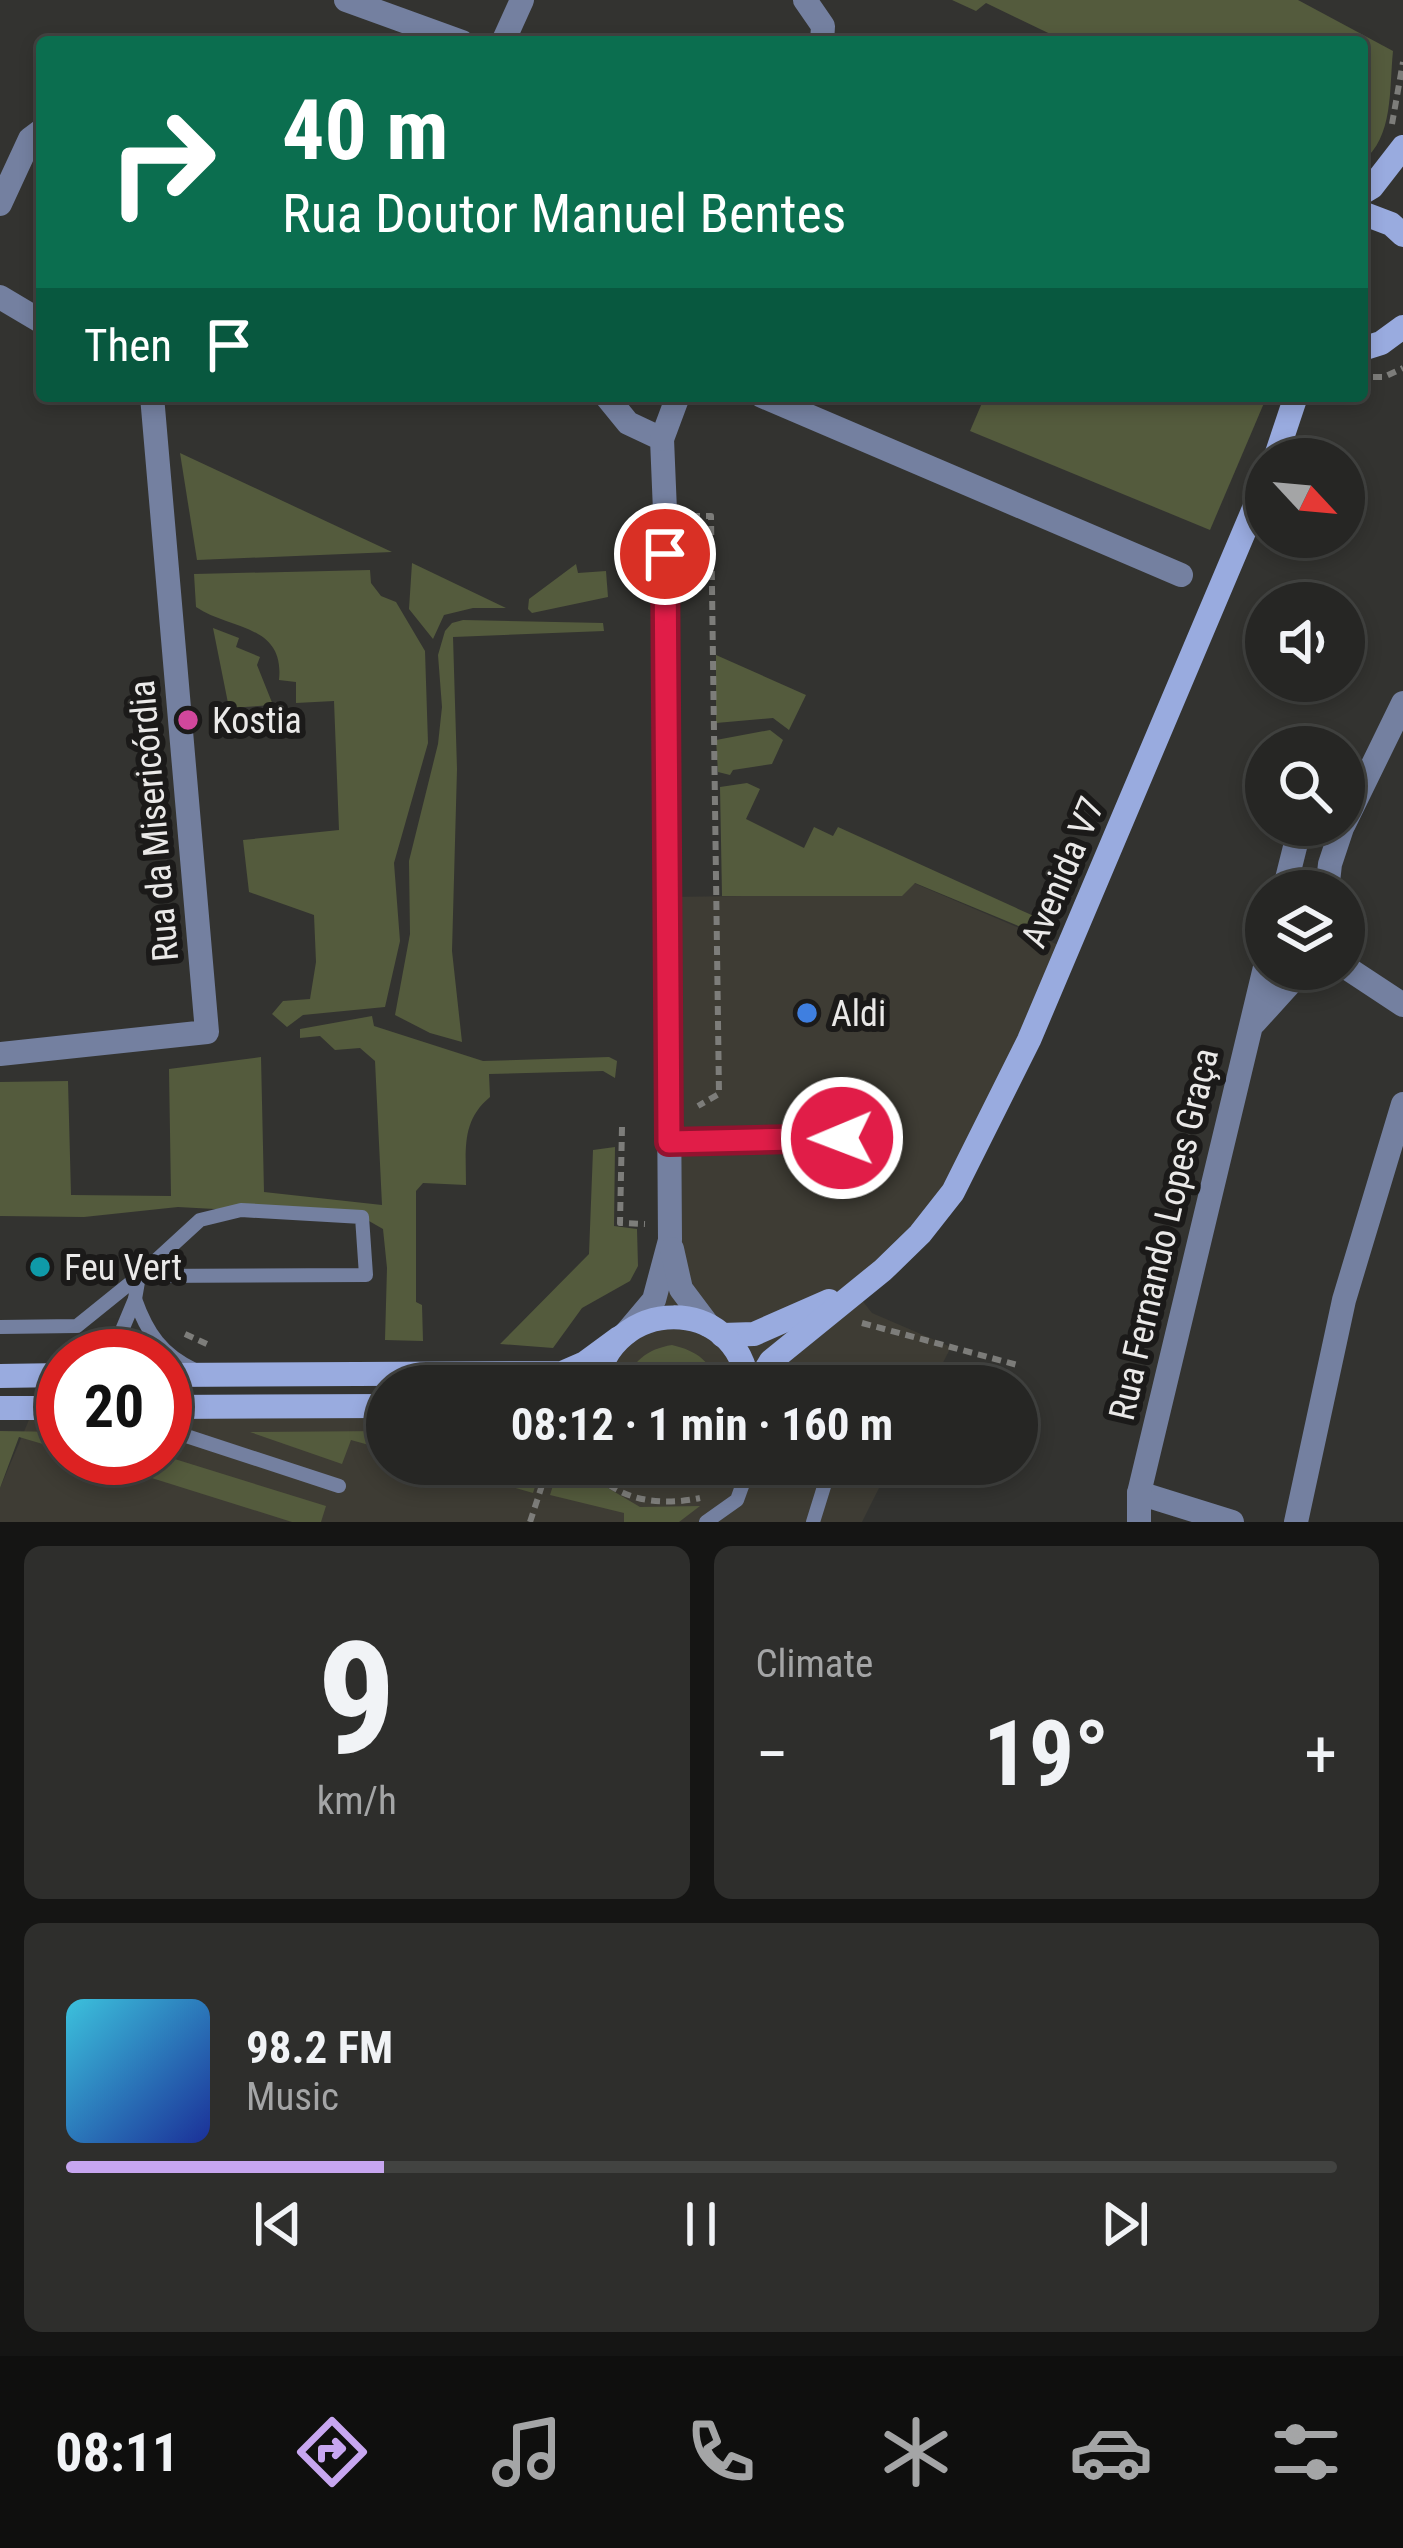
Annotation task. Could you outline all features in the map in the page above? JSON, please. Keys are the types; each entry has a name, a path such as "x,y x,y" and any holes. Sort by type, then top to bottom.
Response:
{"street":[{"path":"346,0 445,36"},
{"path":"506,36 522,0"},
{"path":"805,0 823,26 822,36"},
{"path":"0,204 36,135"},
{"path":"1368,183 1397,137"},
{"path":"1368,214 1403,235"},
{"path":"0,297 36,318"},
{"path":"1368,347 1400,332"},
{"name":"Rua da Misericórdia","path":"0,1054 207,1032 153,402"},
{"path":"610,402 628,423 662,439"},
{"path":"601,1365 654,1300 664,1272 659,1241 669,1142 662,439 676,402"},
{"path":"776,402 1181,575"},
{"path":"1282,438 1294,402"},
{"path":"1285,438 1305,402"},
{"name":"Avenida V7","path":"768,1365 884,1270 953,1192 993,1117 1245,530"},
{"path":"1365,781 1403,703"},
{"path":"1365,980 1403,1005"},
{"name":"Rua Fernando Lopes Graça","path":"1139,1522 1138,1493 1259,990"},
{"path":"1249,1031 1282,990"},
{"path":"1296,1522 1344,1300 1403,1104"},
{"path":"659,1241 681,1289 743,1365"},
{"name":"Avenida V7","path":"623,1335 646,1321 670,1316 715,1330 754,1334 884,1270"},
{"path":"192,1375 562,1373 585,1363 623,1335"},
{"path":"0,1376 36,1375"},
{"path":"192,1408 366,1406"},
{"path":"0,1408 36,1408"},
{"path":"1138,1493 1232,1522"}],"lane":[{"path":"669,1142 888,1137"},
{"path":"0,1327 77,1326 200,1220 241,1210 362,1217 366,1275 139,1276"},
{"path":"122,1329 139,1276"},
{"path":"135,1299 145,1326 170,1358 205,1375"},
{"path":"192,1438 340,1486"},
{"path":"706,1522 736,1500 742,1485"},
{"path":"813,1522 824,1485"}],"path":[{"path":"1397,137 1403,62"},
{"path":"688,516 710,516 717,955 719,1094 698,1104 697,1141"},
{"path":"622,1127 620,1223 650,1225 659,1241"},
{"path":"858,1322 1017,1365"},
{"path":"176,1325 208,1346 224,1349"},
{"path":"530,1522 542,1485"}],"shaded area":[{"path":"914,883 1068,949 953,1192 857,1294 872,1313 951,1347 942,1365 609,1365 664,1272 668,897"},
{"path":"366,1406 366,1485 880,1485 862,1522 0,1522 0,1488 34,1408 36,1485 192,1485 192,1407"}],"green space":[{"path":"952,0 1298,0 1365,36 1055,36 986,3 976,11"},
{"path":"1368,38 1393,51 1385,126 1368,156"},
{"path":"982,402 1264,402 1249,438 1245,438 1210,530 970,431"},
{"path":"180,453 392,552 197,560"},
{"path":"412,563 506,608 473,608 444,615 433,639 409,609"},
{"path":"576,564 578,573 606,571 608,597 532,613 529,599"},
{"path":"370,570 371,583 381,596 396,602 425,651 428,743 394,863 400,941 385,1007 303,1015 287,1027 272,1014 283,1001 310,999 316,962 314,915 249,892 243,840 339,830 334,701 296,703 296,682 279,680 279,662 264,638 196,607 194,574"},
{"path":"463,620 603,623 604,631 453,637 457,769 452,951 462,1042 430,1033 395,1015 410,934 409,861 438,744 442,707 438,655 445,631"},
{"path":"213,628 239,638 236,647 260,657 257,665 273,705 229,708"},
{"path":"716,655 806,695 789,730 773,718 716,723"},
{"path":"770,730 783,740 772,764 733,770 730,775 718,772 716,740"},
{"path":"747,783 760,789 746,819 804,848 814,827 833,836 838,827 1036,917 1028,930 915,883 902,896 722,896 720,787"},
{"path":"372,1016 374,1026 483,1061 609,1057 617,1061 615,1078 603,1071 489,1074 490,1097 474,1116 467,1137 466,1185 423,1183 416,1191 416,1302 422,1305 423,1341 385,1340 383,1229 362,1217 178,1207 84,1217 0,1216 0,1082 68,1081 71,1195 171,1196 169,1069 261,1057 264,1192 382,1205 375,1061 360,1048 335,1050 320,1036 300,1038 300,1029"},
{"path":"615,1147 614,1226 637,1229 638,1266 630,1281 582,1308 553,1348 500,1344 589,1254 593,1150"},
{"path":"672,1345 689,1350 707,1365 636,1365 655,1350"},
{"path":"0,1431 36,1432 36,1442 19,1437 0,1488"},
{"path":"366,1431 366,1444 351,1440 342,1464 250,1432"},
{"path":"192,1464 326,1506 321,1522 292,1522 174,1485 192,1485"},
{"path":"506,1485 535,1485 533,1493"},
{"path":"553,1485 603,1485 640,1507 700,1506 679,1522 624,1522 624,1513 550,1495"}],"place":[{"name":"Kostia","path":"188,720"},
{"name":"Aldi","path":"807,1013"},
{"name":"Feu Vert","path":"40,1267"}],"route":[{"path":"665,554 669,1142 842,1138"}]}
